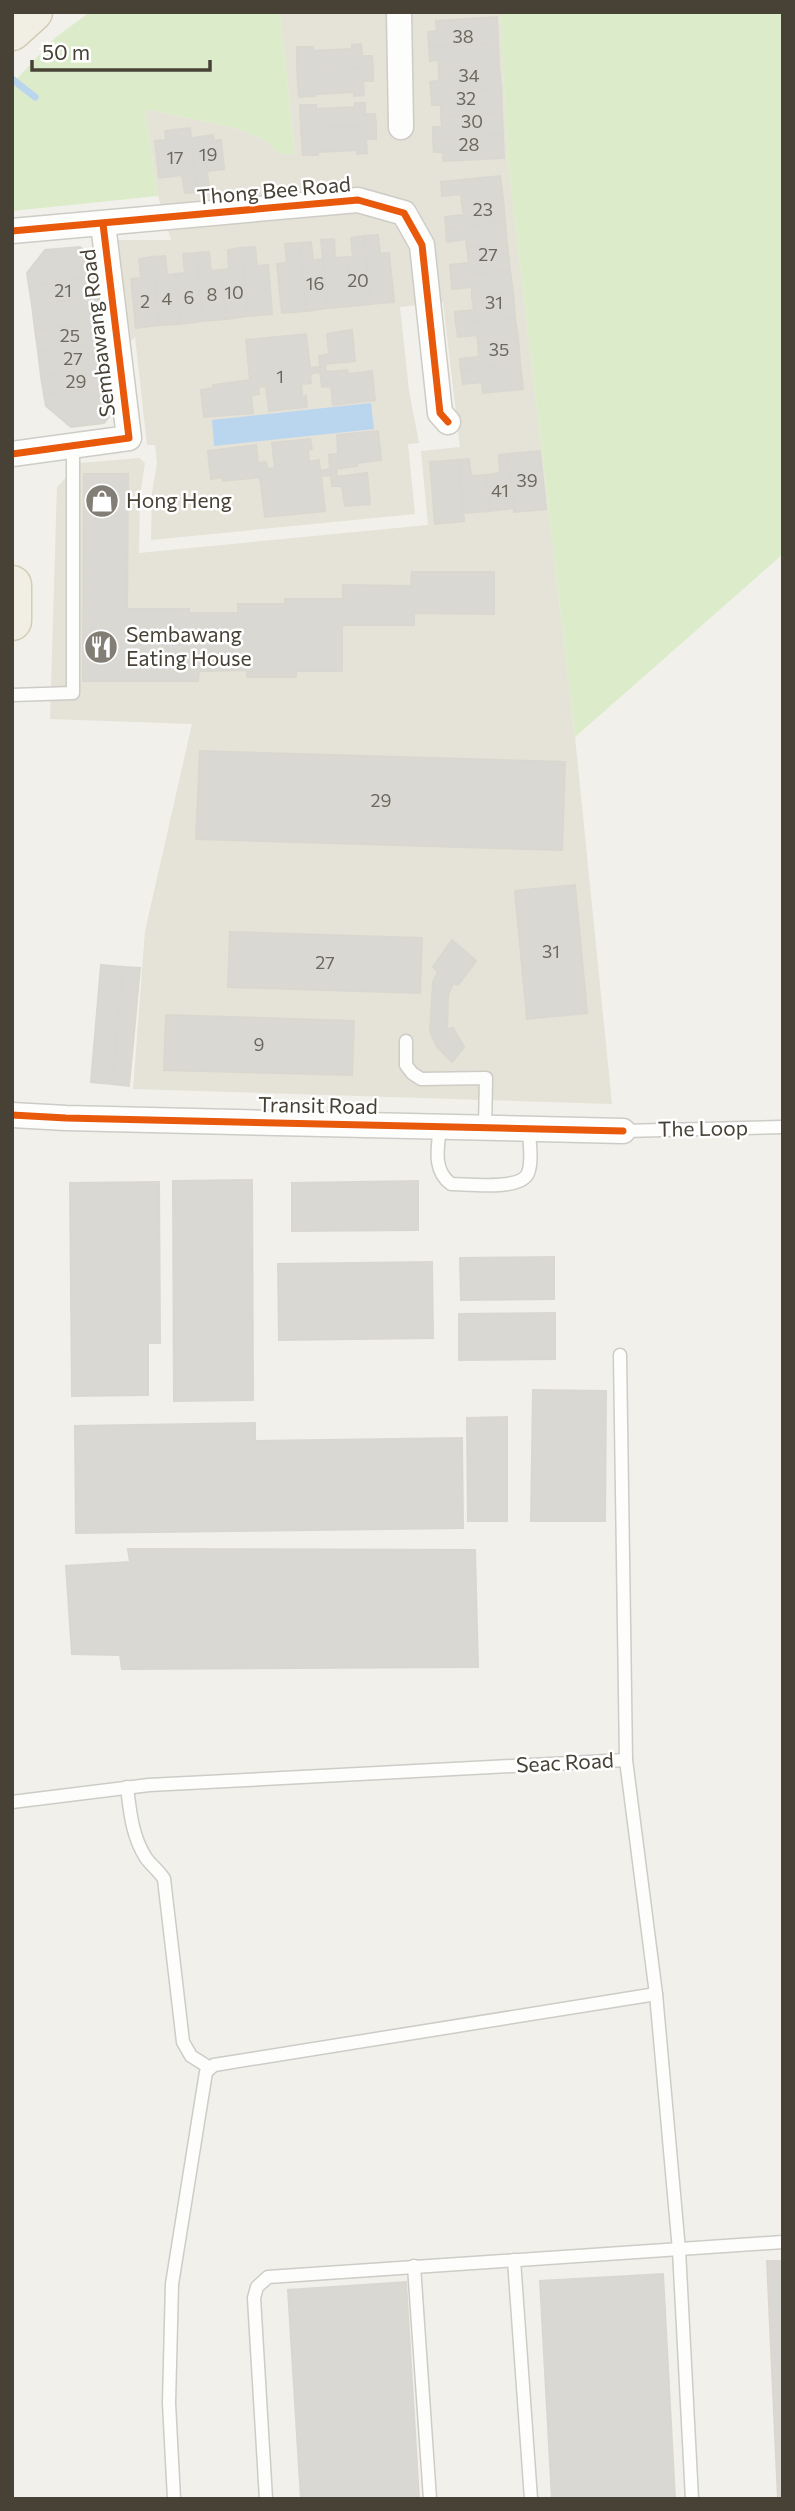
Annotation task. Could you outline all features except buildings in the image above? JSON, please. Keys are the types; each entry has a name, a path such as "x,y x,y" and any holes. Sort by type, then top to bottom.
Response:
{"main road":[{"path":"12,31 33,12"},
{"path":"12,585 12,621"}],"street":[{"path":"399,12 401,127"},
{"name":"Thong Bee Road","path":"12,231 358,200 404,213 422,245 440,413 448,422"},
{"name":"Sembawang Road","path":"74,446 129,438 103,224"},
{"path":"12,454 74,446"},
{"name":"Transit Road","path":"12,1115 623,1131"}],"lane":[{"path":"12,695 73,693 74,446"},
{"path":"406,1041 406,1065 421,1079 486,1078 485,1128"},
{"path":"440,1126 438,1170 442,1178 451,1184 513,1185 524,1179 529,1171 529,1129"},
{"name":"The Loop","path":"623,1131 783,1127"},
{"path":"620,1355 626,1760"},
{"name":"Seac Road","path":"12,1802 127,1787 626,1760 656,1994 679,2250 692,2499"},
{"path":"127,1787 132,1825 139,1847 164,1879 183,2042 191,2056 210,2068"},
{"path":"174,2499 169,2403 172,2284 206,2072 214,2065 656,1994"},
{"path":"266,2499 254,2298 257,2287 268,2277 783,2242"},
{"path":"513,2260 531,2499"},
{"path":"414,2266 430,2499"}],"shaded area":[{"path":"500,12 508,162 575,737 612,1104 133,1089 145,931 192,724 50,719 57,487 80,463 139,458 145,463 140,495 139,553 428,525 421,451 460,447 443,302 400,307 409,391 419,443 408,444 415,514 151,540 152,493 157,463 155,445 147,445 135,337 130,342 116,240 171,240 158,196 145,109 232,127 263,139 279,153 295,154 280,13"}],"green space":[{"path":"90,12 280,12 295,155 279,153 263,139 232,127 145,109 158,196 12,211 12,84 56,37"},
{"path":"500,12 783,12 783,554 575,737 508,162"}],"water":[{"path":"371,403 374,429 214,446 212,420"}],"waterway":[{"path":"12,79 35,97"}],"cycle path":[{"path":"12,231 358,200 404,213 422,245 440,413 448,422"},
{"path":"12,454 129,438 103,224"},
{"path":"12,1115 623,1131"}],"place":[{"name":"Hong Heng","path":"102,501"},
{"name":"Sembawang Eating House","path":"101,647"}]}
